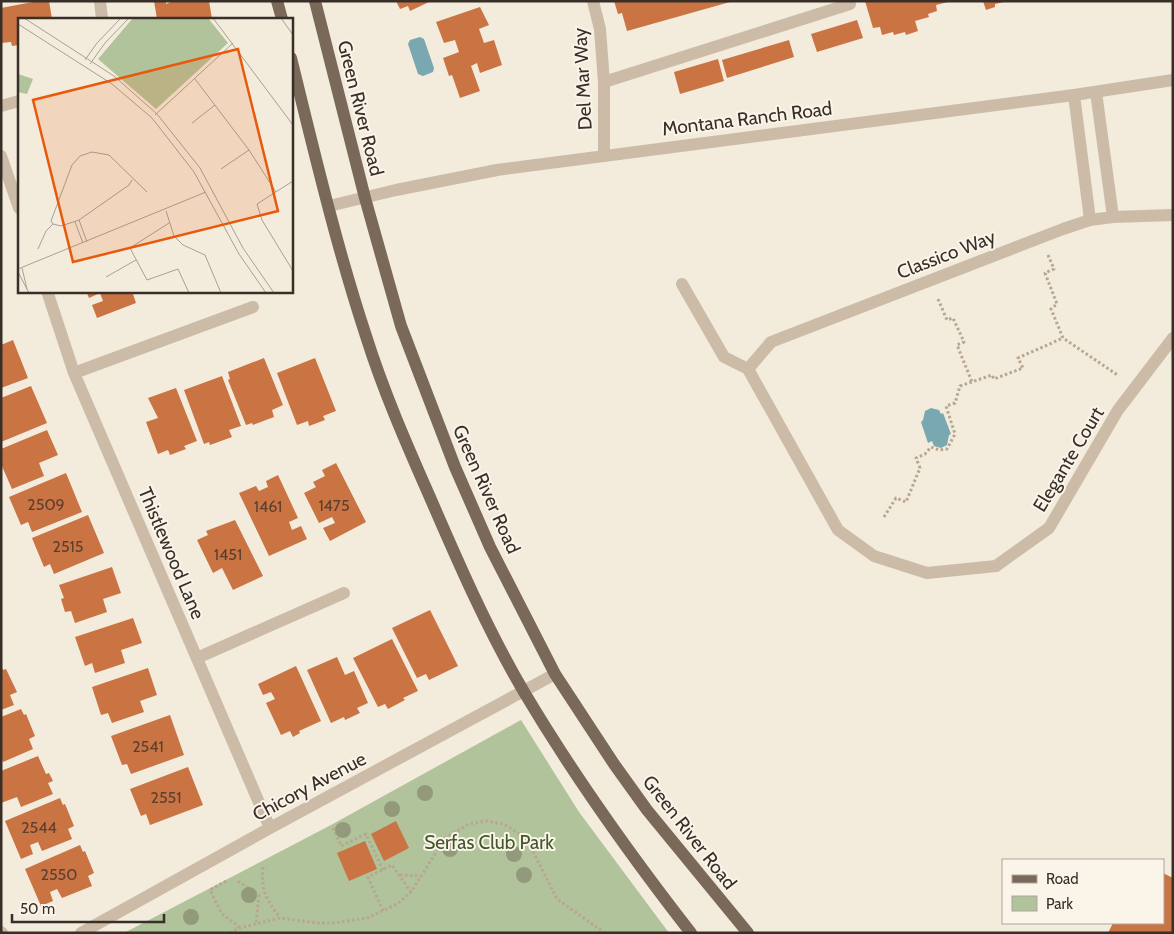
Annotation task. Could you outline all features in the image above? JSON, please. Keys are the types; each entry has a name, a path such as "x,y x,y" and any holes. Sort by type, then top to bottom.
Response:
{"main road":[{"path":"277,1 282,18"},
{"name":"Green River Road","path":"315,1 365,198 401,326 455,467 490,547 556,674 614,764 648,810 748,933"},
{"path":"292,62 329,206 366,337 411,454 465,578 523,691 571,767 636,861 691,933"}],"street":[{"path":"100,1 102,18"},
{"name":"Del Mar Way","path":"593,1 600,29 604,82 604,156"},
{"path":"604,82 850,4 849,1"},
{"name":"Montana Ranch Road","path":"329,206 497,170 1074,95 1173,80"},
{"path":"1096,92 1113,217"},
{"path":"1074,95 1090,220"},
{"path":"1,106 18,101"},
{"path":"1,156 18,205"},
{"name":"Classico Way","path":"748,369 771,342 1063,229 1090,220 1113,217 1173,215"},
{"path":"682,284 724,357 748,369"},
{"name":"Thistlewood Lane","path":"47,292 74,373 270,828"},
{"path":"74,373 254,307"},
{"name":"Elegante Court","path":"748,369 838,530 874,556 927,573 996,566 1048,528 1118,410 1173,338"},
{"path":"197,658 344,593"},
{"name":"Chicory Avenue","path":"81,933 270,828 556,674"}],"path":[{"path":"1048,255 1054,269 1045,273 1057,304 1051,309 1063,338 1118,376"},
{"path":"938,299 948,320 953,318 964,342 958,345 972,382"},
{"path":"884,518 896,498 906,502 920,468 916,458 925,454 931,447 939,450 947,449 952,442 956,434 946,406 955,403 960,386 992,375 994,380 1023,368 1018,358 1063,338"},
{"path":"230,933 239,928 280,918 317,923 334,923 367,918 397,904 411,892 446,838 469,824 486,821 504,824 526,838 557,899 605,933"},
{"path":"332,828 341,846 366,834 383,870"},
{"path":"383,910 368,877 392,865 411,892"},
{"path":"263,867 264,894 280,918"},
{"path":"399,875 422,876"},
{"path":"226,881 210,890 221,911 226,917 234,921 239,928"},
{"path":"238,881 259,896"},
{"path":"259,896 264,894"},
{"path":"256,923 259,896"}],"green space":[{"name":"Serfas Club Park","path":"521,720 579,812 669,933 124,933 331,825"}],"water":[{"path":"420,37 424,39 434,68 433,72 423,76 418,74 408,44 410,40"},
{"path":"931,408 939,410 941,414 943,413 951,434 949,435 947,445 941,448 934,446 932,441 928,443 921,422 925,411"}],"building":[{"path":"38,1 49,1 52,18 18,18 18,45 12,46 11,42 1,43 1,8"},
{"path":"154,1 166,1 166,4 173,1 209,1 212,18 173,17 157,18"},
{"path":"396,1 431,1 410,11 408,6 400,9"},
{"path":"614,1 730,2 627,31 622,13 618,14"},
{"path":"865,1 948,2 936,5 937,11 928,14 929,17 915,21 918,31 906,35 905,32 894,35 893,32 882,35 880,27 873,28"},
{"path":"983,1 1004,2 995,4 995,7 986,10"},
{"path":"480,7 489,25 479,29 484,43 494,40 502,65 480,73 477,63 471,66 480,91 460,98 452,75 449,76 443,58 459,52 455,40 444,43 436,22"},
{"path":"857,20 863,38 817,52 811,34"},
{"path":"789,40 794,57 727,78 722,60"},
{"path":"718,59 724,81 680,94 674,72"},
{"path":"86,292 132,292 136,303 97,318 92,305 103,301 100,293 89,298"},
{"path":"13,340 28,378 1,388 1,345"},
{"path":"264,358 283,405 272,410 274,417 253,425 252,423 246,425 228,380 230,379 228,372"},
{"path":"315,358 336,411 323,416 325,420 309,426 308,421 297,425 277,373"},
{"path":"222,376 241,426 229,430 232,437 210,445 209,442 204,444 184,390"},
{"path":"31,386 47,423 1,442 1,398"},
{"path":"176,388 197,441 184,446 186,449 170,455 168,450 158,454 146,422 158,418 148,398"},
{"path":"47,430 58,455 39,463 44,476 12,489 1,464 1,449"},
{"path":"336,463 366,522 330,541 323,528 335,523 332,517 319,523 304,493 316,487 313,482 325,476 322,470"},
{"path":"66,473 82,512 32,532 28,522 21,525 9,497"},
{"path":"278,475 298,518 289,522 292,530 301,526 307,539 269,556 239,493 256,486 259,491 268,487 266,481"},
{"path":"88,515 104,553 54,574 50,564 44,567 32,538"},
{"path":"235,520 263,576 233,590 222,568 213,573 197,540 208,535 206,531"},
{"path":"112,567 121,593 103,599 107,612 75,623 71,611 65,612 61,599 64,598 59,585"},
{"path":"430,610 458,666 429,680 426,674 417,678 392,628"},
{"path":"133,618 142,643 121,650 125,663 95,673 92,663 85,666 75,637"},
{"path":"392,639 418,691 403,698 405,700 388,709 385,704 378,707 353,658"},
{"path":"337,657 345,675 354,671 368,703 357,708 360,713 345,720 344,717 331,723 307,670"},
{"path":"1,665 3,670 6,669 17,692 10,695 14,705 1,710"},
{"path":"296,666 321,721 299,731 300,733 293,737 290,731 281,735 266,703 275,699 271,692 263,695 258,684"},
{"path":"148,668 157,695 140,701 144,712 112,723 108,713 101,715 92,687"},
{"path":"21,709 24,715 26,714 35,736 29,739 33,749 3,762 1,758 1,717"},
{"path":"170,715 184,755 131,774 127,764 122,765 111,736"},
{"path":"38,756 46,774 49,773 53,781 48,783 53,794 21,807 17,797 1,803 1,771"},
{"path":"188,767 203,805 150,825 146,814 141,816 130,789"},
{"path":"60,798 63,805 65,804 74,826 68,829 72,839 42,851 38,842 30,845 33,854 21,859 5,821"},
{"path":"396,821 409,848 384,861 371,834"},
{"path":"365,841 377,869 349,881 337,853"},
{"path":"80,845 83,852 85,851 94,873 88,876 92,886 62,898 57,889 50,892 53,901 41,906 25,869"},
{"path":"1164,874 1173,878 1173,933 1108,933 1112,924 1164,924"}]}
